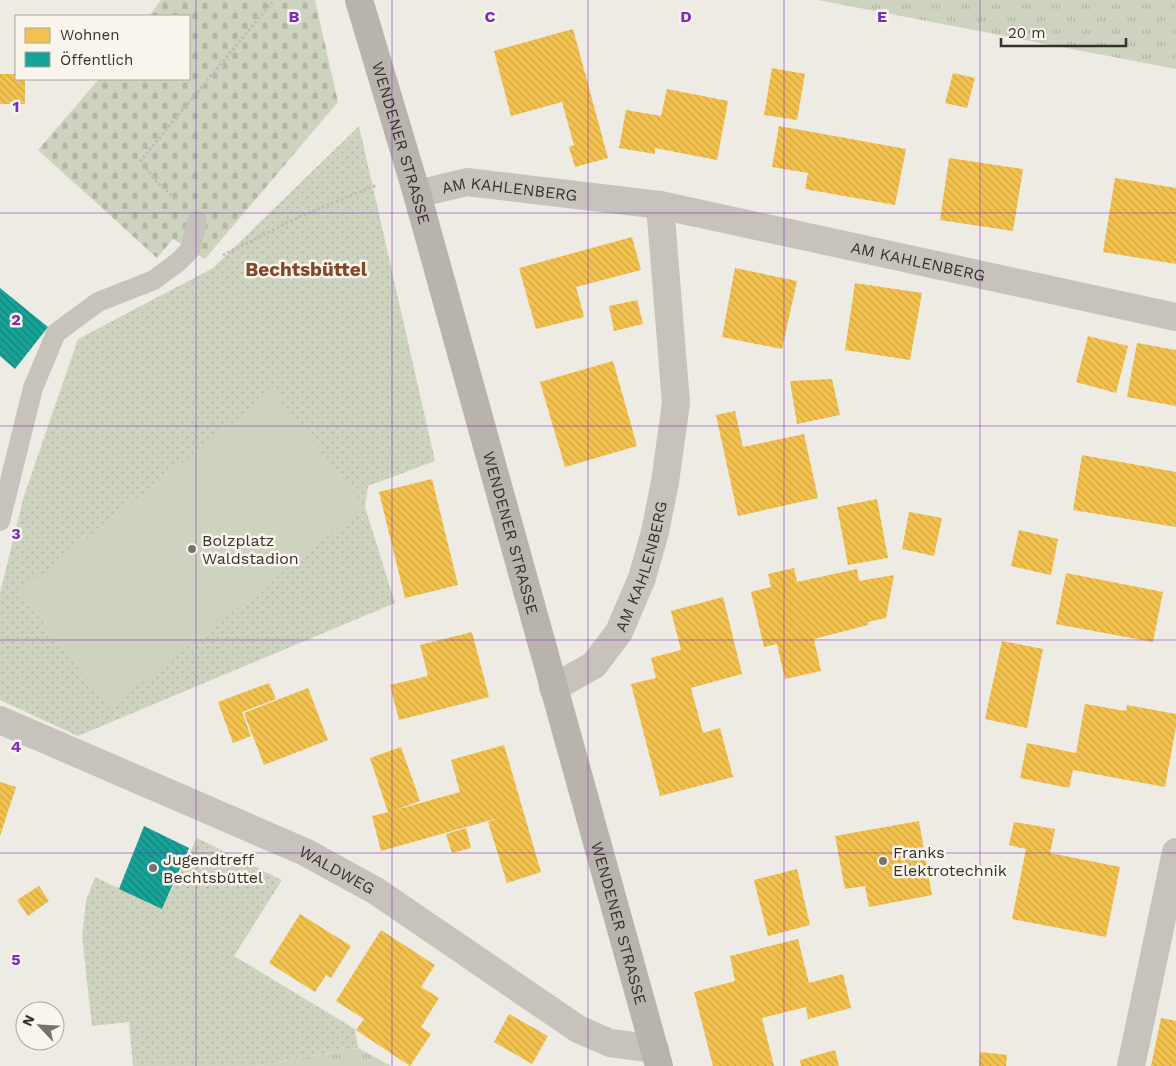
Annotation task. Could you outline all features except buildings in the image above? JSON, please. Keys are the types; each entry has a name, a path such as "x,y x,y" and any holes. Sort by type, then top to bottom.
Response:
{"main road":[{"name":"WENDENER STRASSE","path":"359,0 414,183 657,1057"}],"street":[{"name":"AM KAHLENBERG","path":"414,183 466,182 660,205 1176,317"},
{"name":"AM KAHLENBERG","path":"553,688 594,666 619,632 642,578 655,532 665,482 676,403 660,205"},
{"name":"WALDWEG","path":"0,720 305,852 376,890 578,1029 610,1043 657,1057"},
{"path":"1131,1066 1176,852"}],"lane":[{"path":"0,521 33,388 56,333 98,302 154,280 178,262 190,250 197,221"}],"path":[{"path":"197,221 155,180 141,160 274,0"},
{"path":"178,262 200,266 303,215 414,183"}],"green space":[{"path":"161,0 315,0 338,102 205,259 173,239 157,258 38,150 98,80 190,80 190,15 150,15"},
{"path":"818,0 1176,0 1176,69"},
{"path":"359,126 435,461 368,486 365,507 395,603 78,736 0,700 0,593 24,496 78,339 213,268"},
{"name":"Bolzplatz Waldstadion","path":"273,391 365,507 110,708 19,592"},
{"path":"197,838 282,880 234,956 355,1029 358,1048 255,1066 133,1066 129,1022 92,1026 82,937 86,901 95,877 162,909"},
{"path":"358,1048 391,1066 255,1066"}],"place":[{"name":"Bolzplatz Waldstadion","path":"192,549"},
{"name":"Franks Elektrotechnik","path":"883,861"},
{"name":"Jugendtreff Bechtsbüttel","path":"153,868"}],"district":[{"name":"Bechtsbüttel","path":"306,269"}]}
